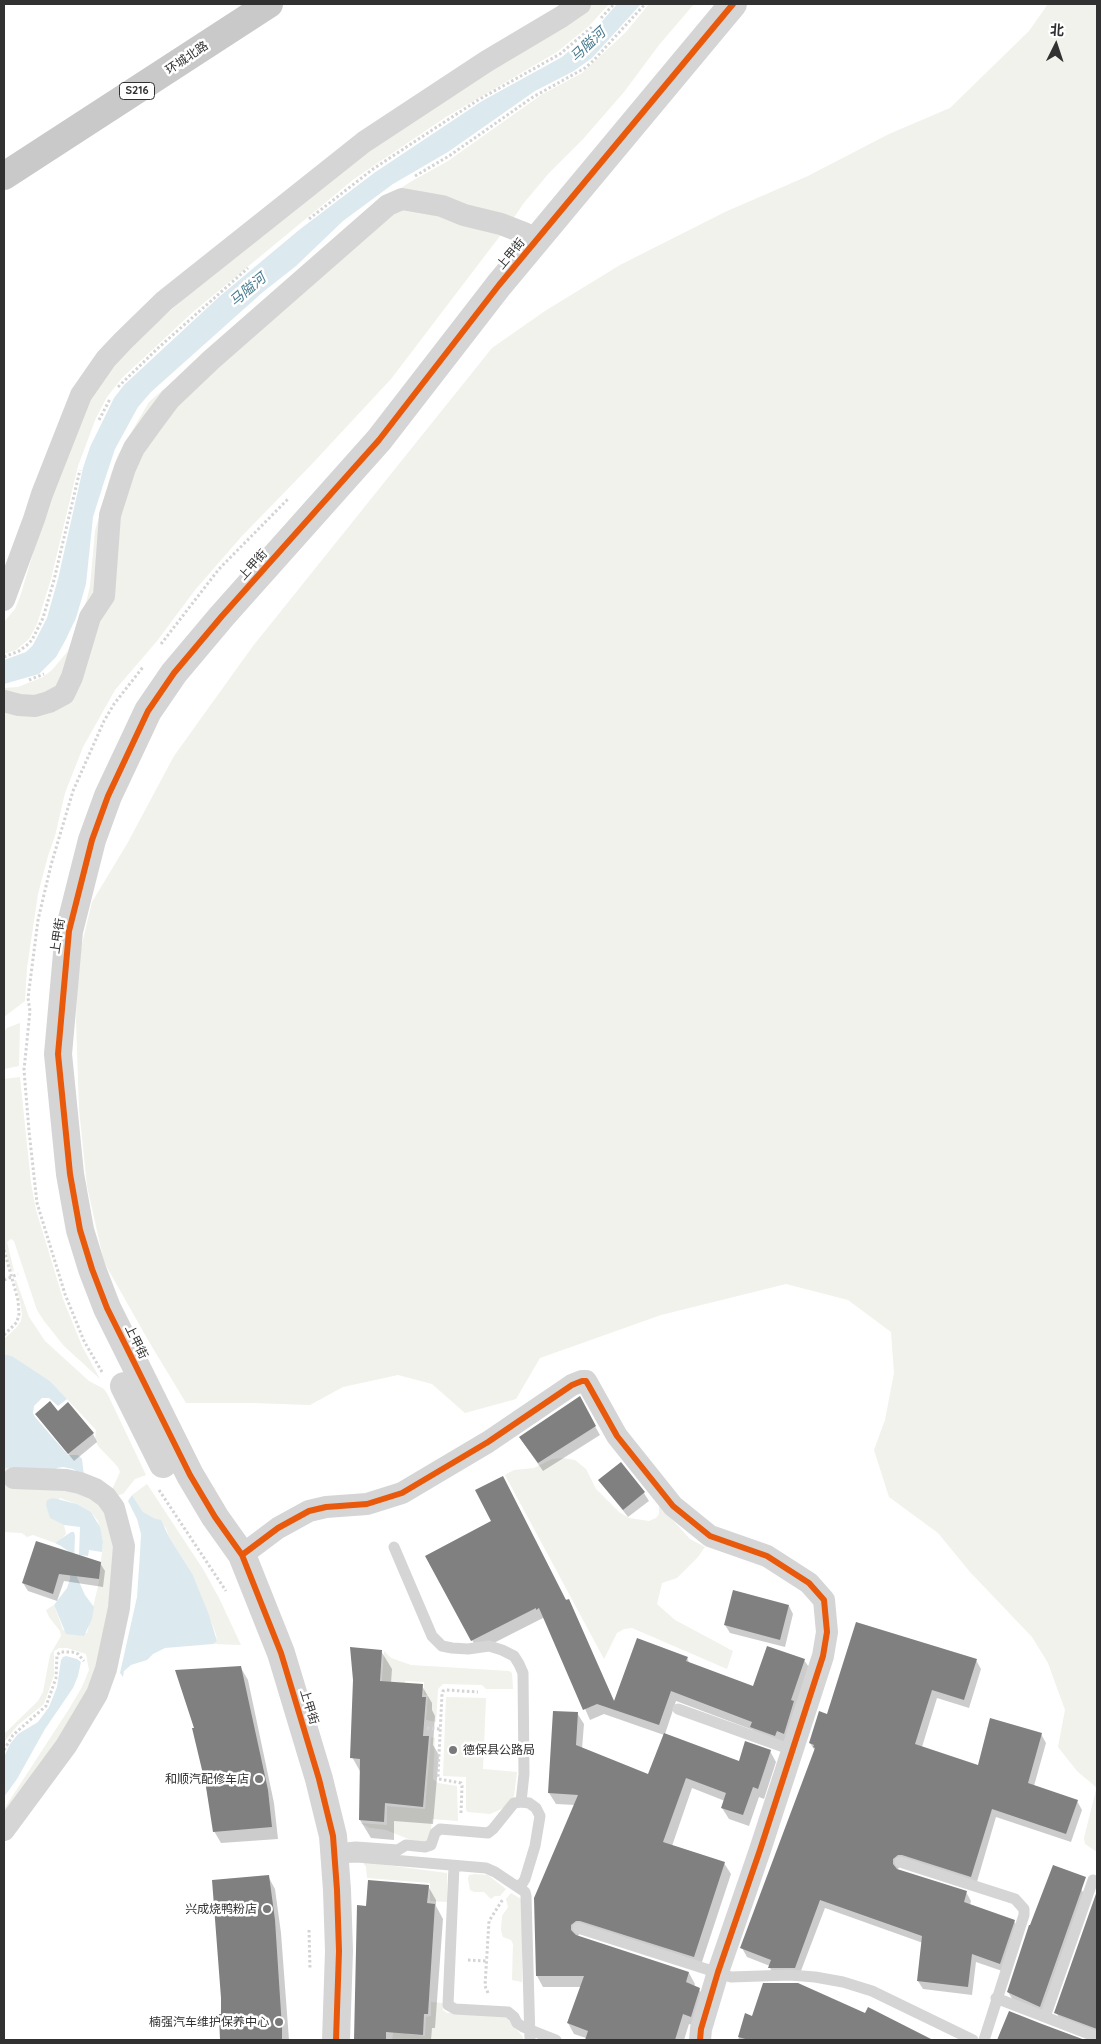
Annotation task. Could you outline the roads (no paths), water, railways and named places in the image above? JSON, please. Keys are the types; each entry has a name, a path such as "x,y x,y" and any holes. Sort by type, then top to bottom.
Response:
{"main road":[{"name":"环城北路","path":"4,159 243,4"},
{"name":"环城北路","path":"4,176 269,4"}],"street":[{"path":"4,600 42,494 82,394 106,360 145,318 248,232 372,136 487,61 561,18 580,4"},
{"name":"上甲街","path":"336,2040 338,1951 332,1836 319,1778 281,1653 242,1555 215,1517 190,1475 107,1308 80,1230 70,1174 58,1054 69,930 92,840 108,796 148,710 174,673 216,623 379,440 499,285 531,236 634,102 714,4"},
{"name":"上甲街","path":"318,2040 320,1950 315,1838 288,1723 277,1687 248,1611 226,1565 199,1527 142,1424 92,1311 65,1232 54,1176 47,1122 43,1054 51,959 58,920 77,835 94,790 143,696 164,665 212,608 370,432 486,278 531,236 733,4"},
{"path":"4,701 19,705 35,706 49,702 64,694 72,677 90,617 104,596 110,515 125,468 134,448 170,399 211,360 388,205 402,199 442,206 464,215 501,224 531,236"},
{"path":"242,1555 278,1528 309,1511 326,1506 367,1504 402,1493 488,1442 572,1385 586,1381 617,1436 673,1506 710,1536 767,1556 809,1583 824,1600 827,1632 823,1656 718,1972 701,2029 700,2040"},
{"path":"4,1830 66,1746 97,1694 106,1669 120,1608 124,1546 114,1508 106,1497 95,1489 66,1480 14,1478"}],"lane":[{"path":"394,1547 432,1636 442,1646 468,1649 489,1646 514,1656 519,1664 522,1673 524,1774 521,1802"},
{"path":"678,1710 792,1750"},
{"path":"334,1854 356,1847 398,1850 406,1845 425,1847 431,1845 436,1830 488,1833 514,1803 530,1803 536,1808 540,1816 535,1846 525,1879 522,1884 514,1885"},
{"path":"334,1854 486,1868 525,1892 530,2035"},
{"path":"900,1862 1015,1900 1024,1908 1024,1915 984,2040"},
{"path":"454,1866 448,2005 450,2008 455,2009 508,2012 530,2035 556,2040"},
{"path":"1045,2017 1093,1880"},
{"path":"578,1928 732,1977 790,1975 844,1982 872,1991 973,2040"},
{"path":"996,1998 1097,2037"}],"water":[{"name":"马隘河","path":"617,4 641,4 592,58 574,71 535,91 448,152 393,184 343,221 296,266 263,292 151,392 138,407 115,449 93,517 86,584 76,618 65,641 56,657 39,674 4,684 4,660 26,652 33,645 47,618 58,579 83,468 90,447 114,398 124,385 220,296 299,230 374,173 482,101 562,57 597,27"},
{"path":"4,1354 12,1356 50,1381 67,1399 58,1406 49,1398 42,1398 34,1406 33,1413 68,1455 78,1455 82,1459 84,1476 73,1469 63,1467 57,1468 54,1473 4,1468"},
{"path":"132,1495 143,1512 161,1520 169,1537 193,1575 217,1641 213,1644 165,1648 153,1654 147,1660 131,1665 124,1671 123,1677 120,1673 137,1597 141,1534 137,1519 128,1501"},
{"path":"53,1498 77,1504 91,1512 100,1527 103,1542 102,1552 89,1550 88,1556 79,1555 80,1527 64,1525 50,1518 46,1505 47,1500"},
{"path":"71,1532 74,1532 75,1536 74,1563 76,1575 85,1595 94,1607 92,1619 84,1636 66,1634 54,1605 67,1588 70,1579 71,1553 55,1543"},
{"path":"66,1656 81,1662 73,1688 45,1729 17,1779 4,1797 4,1757 10,1744 18,1734 38,1722 49,1707 57,1687 61,1660"}],"place":[{"name":"德保县公路局","path":"453,1750"},
{"name":"和顺汽配修车店","path":"259,1779"},
{"name":"兴成烧鸭粉店","path":"267,1909"},
{"name":"楠强汽车维护保养中心","path":"279,2022"}]}
